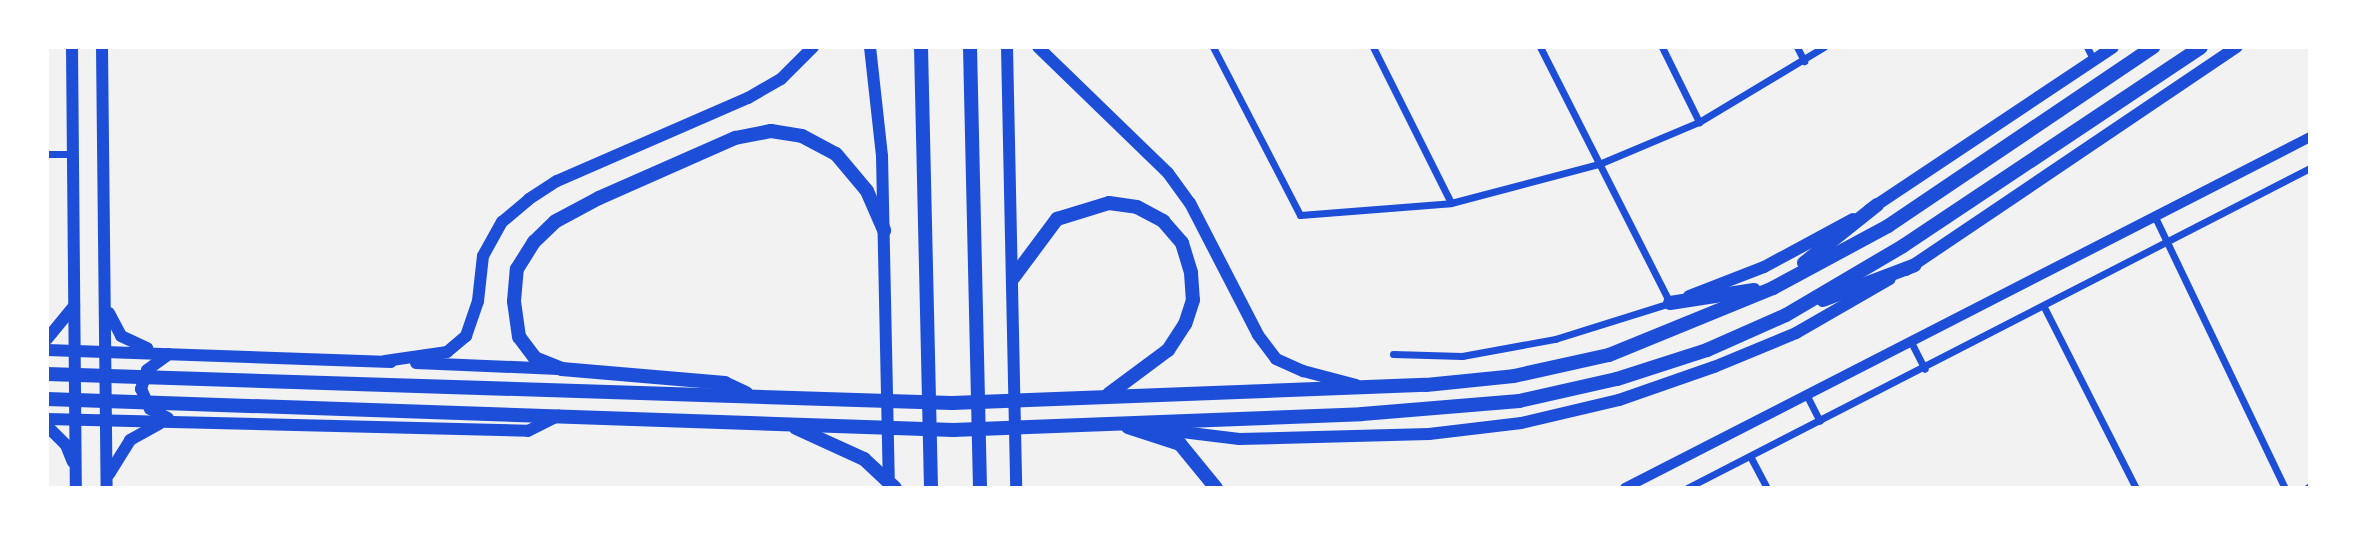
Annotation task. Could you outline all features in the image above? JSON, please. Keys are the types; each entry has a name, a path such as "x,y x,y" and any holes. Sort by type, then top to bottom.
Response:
{"highway":[{"path":"921,47 931,488"},
{"path":"970,47 980,488"},
{"path":"47,374 952,403 1360,386 1514,376 1609,355 1773,288 1888,226 2153,47"},
{"path":"1786,315 1903,246 2201,47"},
{"path":"751,396 725,383 562,369 535,358 519,337 514,300 517,269 534,242 556,221 599,198 735,138 771,131 802,135 836,154 867,191 884,230"},
{"path":"1013,278 1057,219 1109,203 1137,207 1163,221 1182,243 1191,273 1193,300 1185,324 1168,350 1108,395"},
{"path":"1670,303 1773,288 1877,205"},
{"path":"47,400 953,430 1362,414 1519,401 1616,379 1707,350 1786,315 1915,265"},
{"path":"785,423 864,459 895,488"},
{"path":"1106,423 1180,444 1216,488"}],"main road":[{"path":"72,47 76,488"},
{"path":"102,47 107,488"},
{"path":"385,361 447,352 466,336 478,301 483,256 502,222 528,199 557,181 748,98 781,79 813,47"},
{"path":"870,47 882,156 889,488"},
{"path":"1007,47 1016,488"},
{"path":"1038,47 1168,173 1191,202 1258,335 1276,359 1303,372 1360,386"},
{"path":"1670,303 1764,267 1877,205 2113,47"},
{"path":"1106,423 1240,439 1429,434 1521,423 1619,400 1714,367 1796,333 1915,265 2237,47"},
{"path":"104,292 111,323 121,336 133,345 171,353"},
{"path":"47,339 74,306"},
{"path":"47,350 562,369"},
{"path":"171,353 147,370 141,389 150,409 174,421"},
{"path":"47,419 528,431 559,416"},
{"path":"107,488 113,465 130,440 154,425 174,421"},
{"path":"47,426 66,445 76,473"}],"street":[{"path":"1213,47 1300,215 1451,204 1599,164 1699,122 1824,47"},
{"path":"1373,47 1451,204"},
{"path":"1393,354 1462,356 1555,339 1670,303 1540,47"},
{"path":"1662,47 1699,122"},
{"path":"1797,47 1804,61"},
{"path":"2087,47 2094,61"},
{"path":"1625,488 2310,136"},
{"path":"47,154 72,154"},
{"path":"1687,488 1925,369 2165,240 2310,168"},
{"path":"2154,215 2285,488"},
{"path":"2044,307 2136,488"},
{"path":"1911,342 1925,369"},
{"path":"1806,394 1820,421"},
{"path":"1750,456 1768,488"}]}
